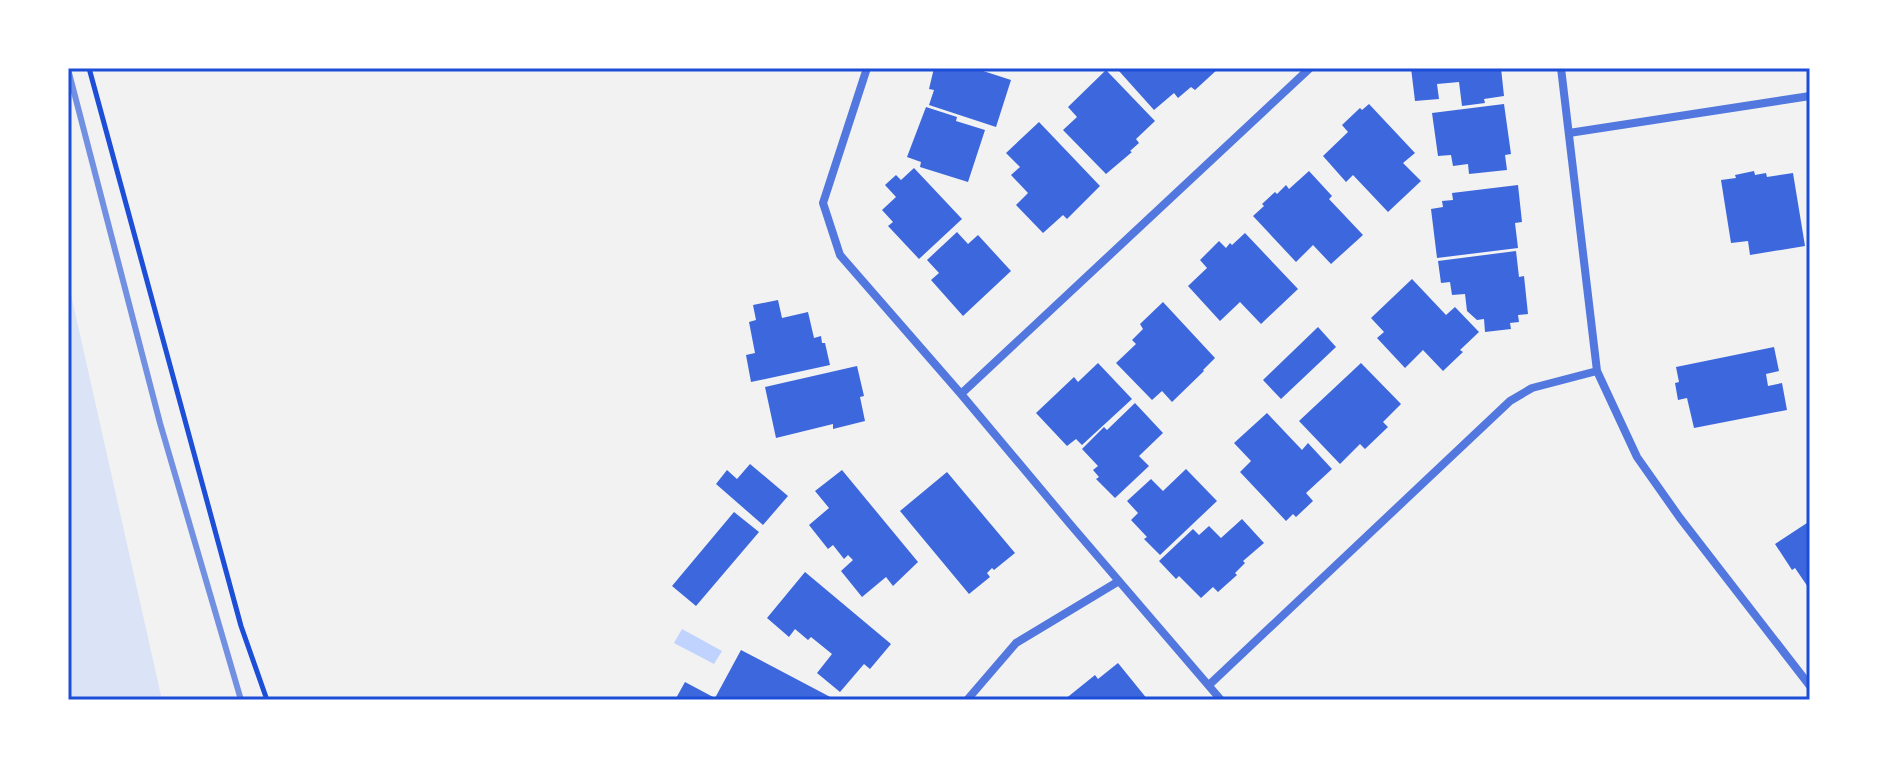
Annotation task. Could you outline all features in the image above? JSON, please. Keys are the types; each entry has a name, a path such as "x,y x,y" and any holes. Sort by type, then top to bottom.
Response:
{"street":[{"path":"867,68 823,203 840,255 1221,700"},
{"path":"961,394 1310,68"},
{"path":"1561,68 1597,371 1637,457 1680,518 1810,686"},
{"path":"1569,133 1810,96"},
{"path":"1209,685 1510,401 1532,388 1597,371"},
{"path":"967,700 1016,643 1119,581"}],"path":[{"path":"89,68 241,626 267,700"}],"shaded area":[{"path":"68,281 162,700 68,700"}],"water":[{"path":"682,629 722,651 714,664 674,643"}],"building":[{"path":"934,68 974,68 1011,80 996,127 929,105 934,90 929,89"},
{"path":"1122,68 1219,68 1195,90 1191,87 1178,98 1174,93 1154,110 1119,71"},
{"path":"1411,68 1501,68 1504,96 1484,99 1485,103 1462,106 1459,82 1437,84 1439,99 1415,101"},
{"path":"1106,70 1155,121 1136,139 1139,143 1132,152 1106,174 1063,130 1077,117 1068,107"},
{"path":"1369,104 1415,153 1403,163 1421,181 1388,212 1353,175 1346,182 1323,156 1348,132 1342,125"},
{"path":"1504,104 1511,154 1505,155 1507,170 1469,174 1468,164 1453,166 1451,155 1438,156 1432,113"},
{"path":"926,107 985,130 968,182 920,167 921,162 907,157"},
{"path":"1039,122 1100,186 1067,219 1063,215 1043,233 1016,205 1028,193 1011,175 1020,167 1006,153"},
{"path":"914,168 962,219 919,259 888,226 893,222 882,210 896,197 885,185 896,175 901,180"},
{"path":"1309,171 1332,196 1329,199 1363,235 1331,264 1313,245 1296,262 1253,216 1275,192 1277,194 1286,185 1289,189"},
{"path":"1754,171 1755,175 1766,173 1767,177 1793,173 1805,246 1750,255 1748,241 1731,243 1721,180"},
{"path":"1518,185 1522,222 1515,223 1518,248 1437,258 1431,209 1443,207 1442,201 1453,200 1452,193"},
{"path":"957,232 968,244 978,235 1011,271 963,316 931,280 939,273 927,260"},
{"path":"1245,233 1298,289 1261,324 1240,302 1220,321 1188,286 1207,268 1200,260 1219,241 1226,248"},
{"path":"1516,251 1519,277 1524,276 1528,314 1518,315 1519,322 1510,323 1511,329 1485,332 1484,319 1477,320 1467,311 1465,294 1452,295 1450,282 1441,283 1438,261"},
{"path":"1412,279 1446,315 1455,307 1479,332 1443,371 1423,350 1405,368 1377,338 1384,332 1371,318"},
{"path":"778,300 782,318 808,312 814,338 821,336 830,365 751,382 746,355 755,353 749,322 756,320 753,305"},
{"path":"1163,302 1215,358 1172,402 1162,391 1152,400 1116,363 1136,344 1132,340 1143,329 1140,324"},
{"path":"1318,327 1336,347 1281,399 1263,380"},
{"path":"1774,347 1779,371 1766,374 1768,386 1782,383 1787,410 1694,428 1687,398 1678,400 1676,367"},
{"path":"1098,363 1132,399 1082,445 1076,439 1067,446 1036,413 1074,377 1078,382"},
{"path":"1361,363 1401,404 1383,422 1388,427 1365,449 1360,444 1340,464 1299,421"},
{"path":"857,366 864,396 860,397 865,421 833,429 833,424 776,438 765,387"},
{"path":"1135,403 1163,433 1139,456 1149,466 1115,498 1096,479 1099,477 1093,470 1098,466 1082,449"},
{"path":"1267,413 1302,450 1308,443 1332,469 1306,493 1313,501 1296,517 1293,514 1286,521 1240,472 1251,461 1234,443"},
{"path":"750,464 788,496 763,525 716,484 727,470 737,479"},
{"path":"1186,469 1217,501 1160,555 1131,520 1138,513 1127,501 1151,479 1163,491"},
{"path":"842,470 918,562 893,586 886,577 862,597 841,571 853,560 848,555 844,559 833,545 828,549 809,525 829,508 815,491"},
{"path":"947,472 1015,553 994,570 992,568 987,573 990,577 969,594 900,511"},
{"path":"734,512 759,532 696,606 672,586"},
{"path":"1242,519 1264,543 1243,561 1245,563 1235,573 1237,575 1218,592 1213,587 1201,598 1159,561 1193,529 1199,535 1209,526 1221,538"},
{"path":"1810,521 1810,590 1775,544"},
{"path":"805,572 891,644 870,669 864,664 840,692 817,673 832,654 795,629 789,637 767,618"},
{"path":"741,650 836,700 675,700 685,682 715,698"},
{"path":"1118,663 1148,700 1064,700 1095,675 1098,679"}],"railway":[{"path":"68,69 160,423 241,700"}]}
